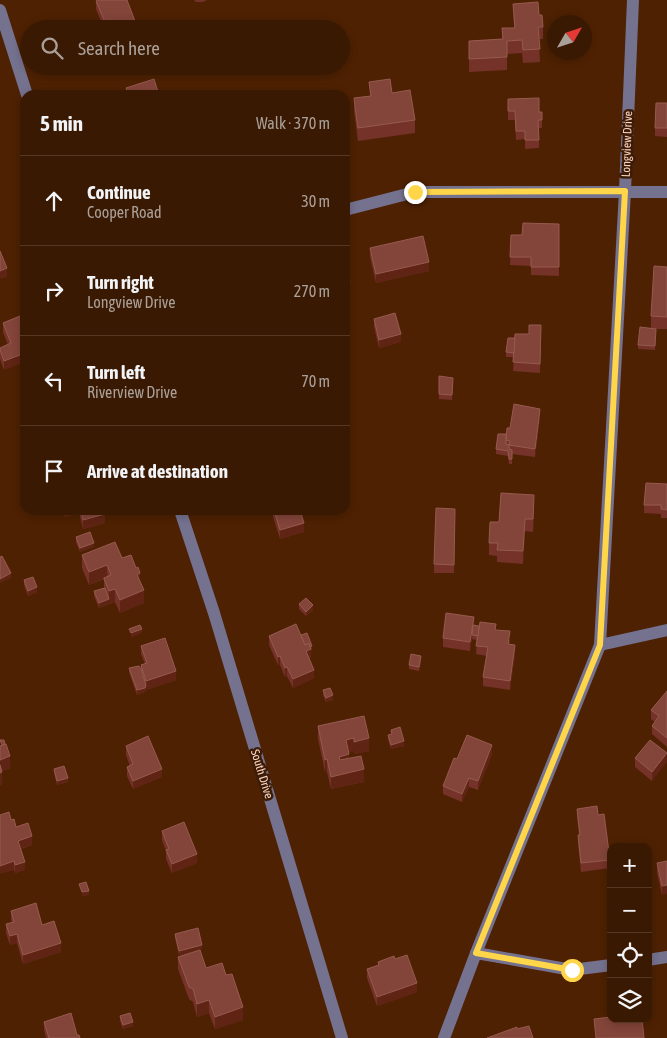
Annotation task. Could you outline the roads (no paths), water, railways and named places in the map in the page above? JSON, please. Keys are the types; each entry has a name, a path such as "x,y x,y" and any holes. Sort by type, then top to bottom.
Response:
{"street":[{"name":"Longview Drive","path":"444,1038 476,953 600,645 625,191 633,0"},
{"path":"0,10 20,73"},
{"path":"21,75 25,90"},
{"path":"350,209 415,192 667,192"},
{"name":"South Drive","path":"182,515 214,613 342,1038"},
{"path":"600,645 667,630"},
{"path":"476,953 572,970 607,966"},
{"path":"652,959 667,957"}]}
